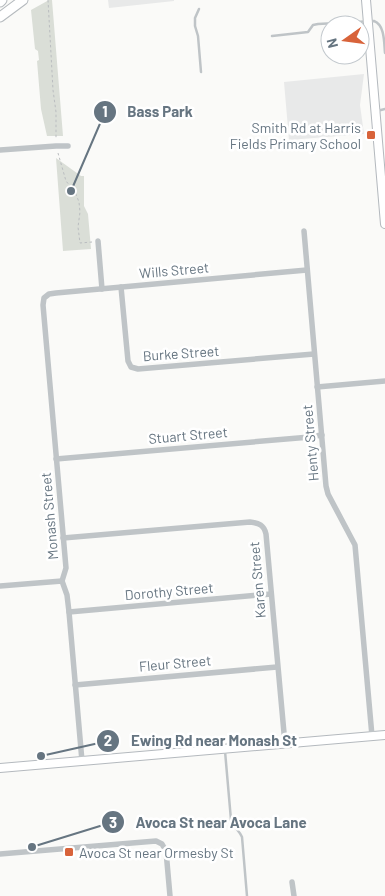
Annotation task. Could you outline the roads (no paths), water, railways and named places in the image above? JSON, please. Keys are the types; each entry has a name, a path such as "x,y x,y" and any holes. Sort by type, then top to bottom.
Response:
{"main road":[{"path":"0,18 23,0"},
{"path":"366,0 367,15"},
{"path":"370,44 385,224"},
{"path":"0,768 385,735"}],"street":[{"path":"0,150 68,146"},
{"name":"Henty Street","path":"304,231 326,486 328,494 355,546 372,736"},
{"path":"98,242 102,289"},
{"name":"Wills Street","path":"44,298 49,294 306,270"},
{"name":"Burke Street","path":"121,287 128,361 131,367 138,369 314,354"},
{"name":"Monash Street","path":"44,298 43,305 66,568 62,581 67,595 69,612 82,761"},
{"path":"317,387 385,381"},
{"name":"Stuart Street","path":"56,459 322,435"},
{"name":"Karen Street","path":"63,538 250,522 259,523 265,529 266,534 285,744"},
{"path":"0,586 62,581"},
{"name":"Dorothy Street","path":"69,612 271,594"},
{"name":"Fleur Street","path":"75,684 278,667"},
{"path":"0,854 156,841 162,844 166,851 170,896"},
{"path":"292,882 294,896"}],"lane":[{"path":"199,9 194,26 198,36 201,72"},
{"path":"370,22 377,22 384,27 385,54"},
{"path":"272,36 308,32 313,25 320,24"},
{"path":"376,111 385,109"},
{"path":"225,749 231,820 233,825 240,831 242,837 247,896"}],"place":[{"name":"Smith Rd at Harris Fields Primary School","path":"371,135"},
{"name":"Bass Park","path":"71,191"},
{"name":"Ewing Rd near Monash St","path":"41,756"},
{"name":"Avoca St near Avoca Lane","path":"32,847"},
{"name":"Avoca St near Ormesby St","path":"69,852"}]}
